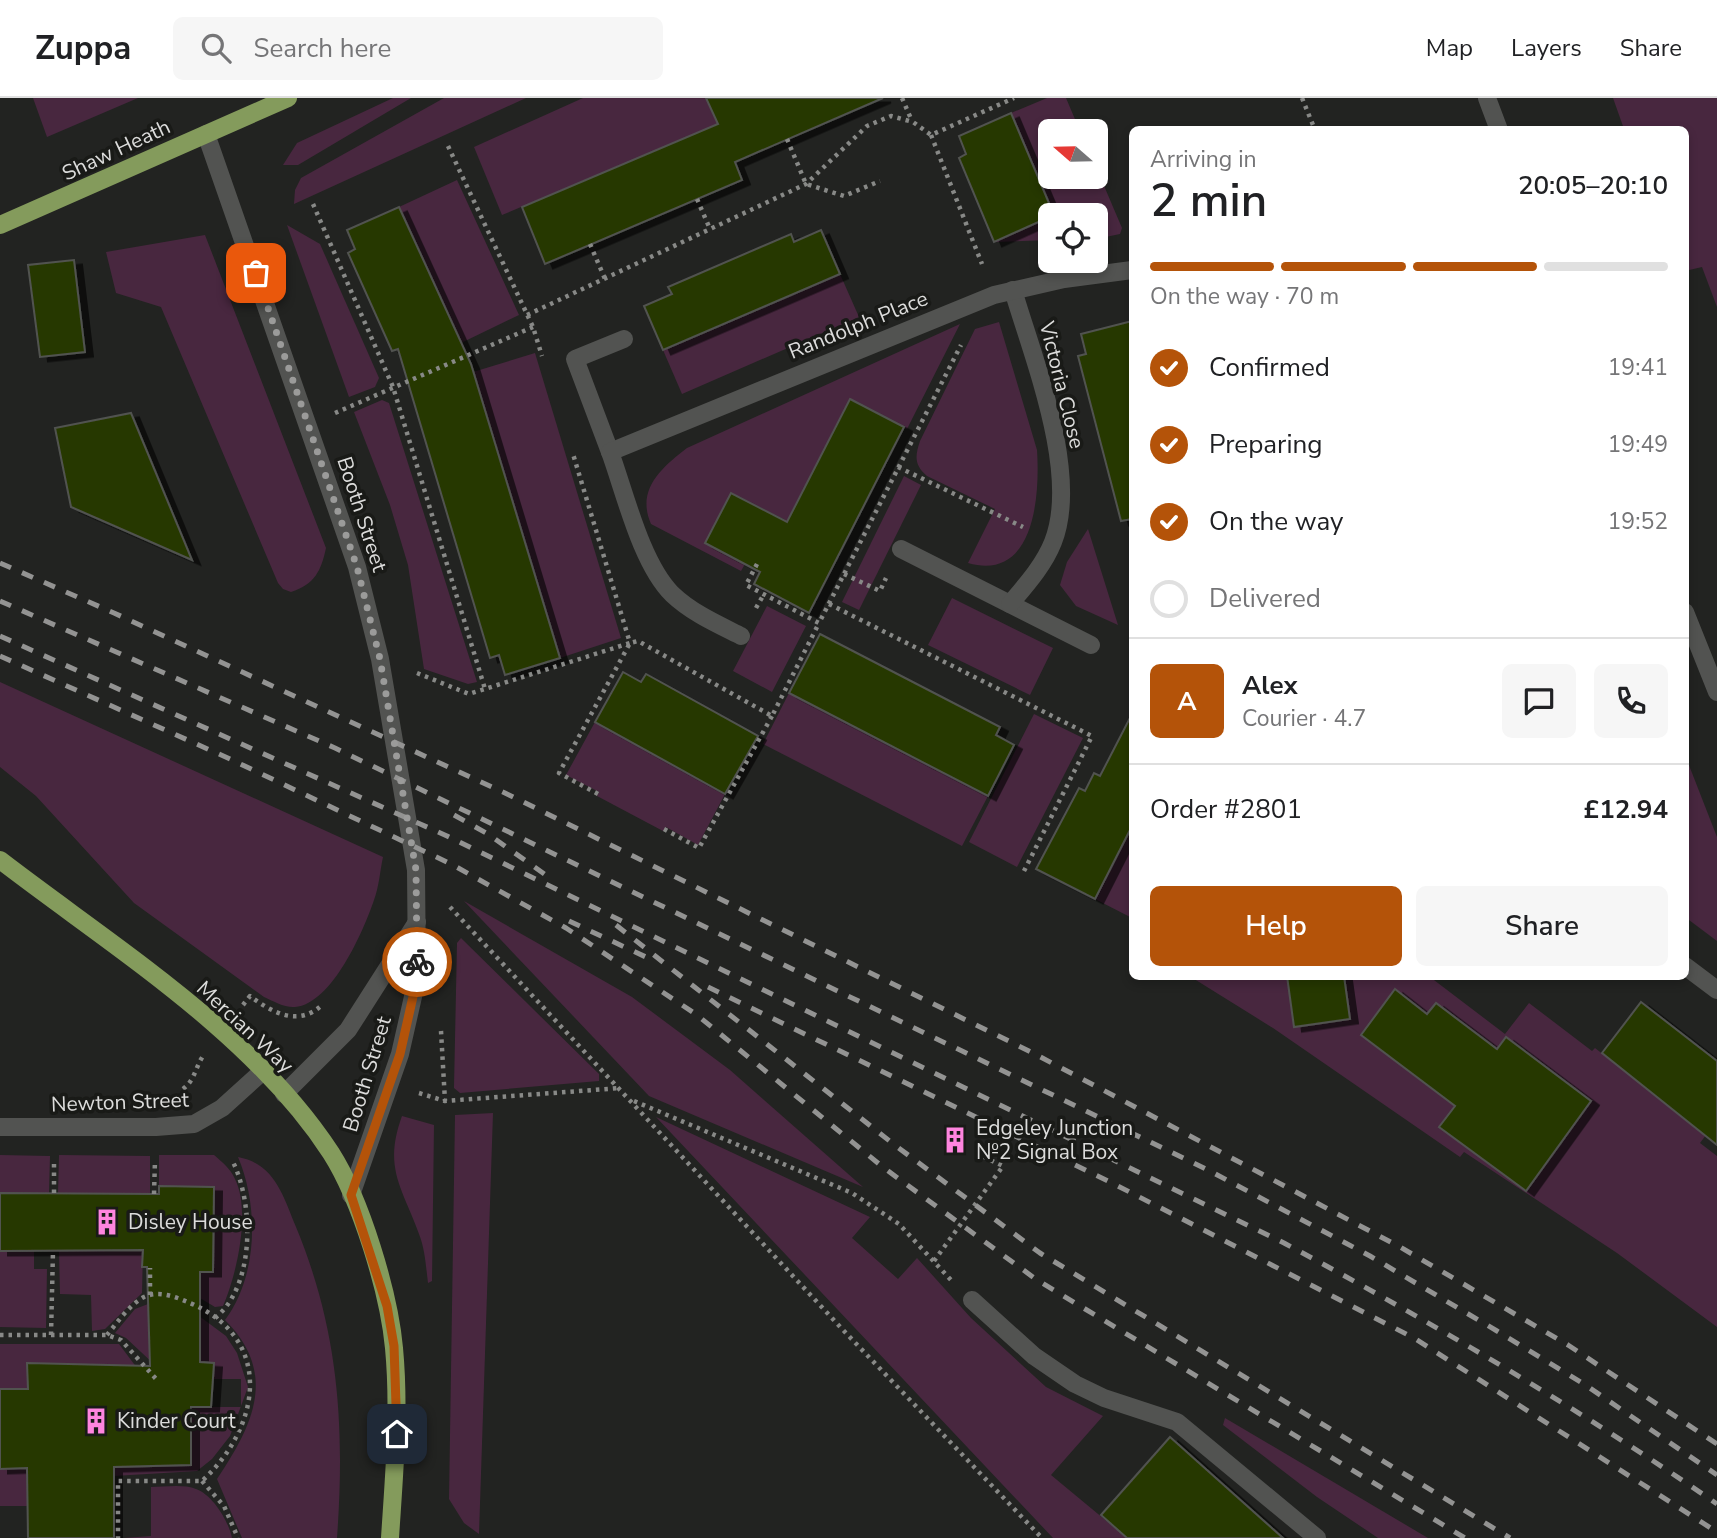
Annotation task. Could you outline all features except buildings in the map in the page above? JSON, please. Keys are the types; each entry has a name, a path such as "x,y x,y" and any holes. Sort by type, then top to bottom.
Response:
{"main road":[{"name":"Shaw Heath","path":"0,225 288,98"},
{"name":"Mercian Way","path":"0,860 151,974 264,1070 331,1154 351,1195 382,1284 394,1346 396,1459 390,1538"}],"street":[{"path":"1487,98 1498,126"},
{"name":"Booth Street","path":"206,134 357,567 380,659 416,870 417,979 400,1054 351,1195"},
{"name":"Randolph Place","path":"610,452 990,296 1064,279 1129,270"},
{"name":"Victoria Close","path":"1010,604 1036,572 1053,542 1061,507 1057,440 1013,290"},
{"path":"624,339 575,359 643,541 671,592 703,617 741,636"},
{"path":"901,550 1091,645"},
{"path":"1689,622 1717,691"},
{"name":"Booth Street","path":"284,1094 348,1030 417,922"},
{"path":"1689,969 1717,990"},
{"name":"Newton Street","path":"0,1127 156,1127 194,1124 222,1108 264,1070"},
{"path":"972,1300 1034,1356 1075,1384 1104,1398 1177,1422 1317,1538"}],"path":[{"path":"902,98 913,122"},
{"path":"932,135 1014,98"},
{"path":"1302,98 1313,126"},
{"path":"527,315 806,184 867,126 891,116 913,122 932,135 990,296 898,467 772,716 699,848 664,829"},
{"path":"787,139 806,184 844,196 880,181"},
{"path":"448,146 533,327 545,365"},
{"path":"697,199 710,229"},
{"path":"313,204 393,387 485,689"},
{"path":"590,244 605,279"},
{"path":"309,425 533,327"},
{"path":"568,440 629,643 559,773 598,794"},
{"path":"898,467 1053,542"},
{"path":"844,574 880,592 901,550"},
{"path":"757,564 746,585 819,623"},
{"path":"830,604 1092,736 1022,875"},
{"path":"380,659 469,694 638,641 772,716"},
{"path":"416,870 844,1331 1042,1538"},
{"path":"250,996 269,1010 295,1017 311,1014 329,997"},
{"path":"445,1101 621,1088"},
{"path":"632,1100 852,1193 899,1224 972,1300"},
{"path":"934,1261 1003,1166 984,1157"},
{"path":"215,1318 234,1298 243,1260 244,1206 241,1179 233,1162"},
{"path":"51,1335 53,1251"},
{"path":"150,1268 150,1295"},
{"path":"107,1335 127,1311 150,1295 174,1296 198,1306 233,1335 251,1369 252,1386 239,1429 214,1470 202,1481 118,1481 118,1538"},
{"path":"0,1335 107,1335 121,1340 157,1380"},
{"path":"202,1481 224,1506 238,1538"}],"shaded area":[{"path":"33,98 138,98 47,137"},
{"path":"393,98 411,98 298,165 283,165 297,143"},
{"path":"444,98 526,98 294,204 295,190 301,178"},
{"path":"583,98 728,98 718,124 502,215 474,147"},
{"path":"1047,98 1066,98 1075,119 1038,119 1038,176 1011,113"},
{"path":"1613,98 1717,98 1717,307 1702,267 1689,270 1689,126 1623,126"},
{"path":"457,180 519,315 461,343 399,207"},
{"path":"1044,189 1105,189 1122,228 1120,234 1108,236 1108,203 1050,203"},
{"path":"1038,223 1038,240 994,242"},
{"path":"287,225 320,244 379,378 375,387 349,397"},
{"path":"205,235 326,548 316,576 306,585 291,592 278,583 161,307 116,293 106,252"},
{"path":"840,274 859,317 682,394 663,350"},
{"path":"999,322 1037,450 1038,469 1034,511 1029,530 1020,547 1007,560 990,565 968,563 995,509 927,476 918,464 917,456 920,441 975,329"},
{"path":"960,324 907,429 850,400 787,521 731,493 705,543 745,564 741,571 651,524 647,512 649,490 660,472 687,448"},
{"path":"535,353 621,638 560,658 473,372"},
{"path":"382,400 389,403 477,682 468,684 424,669 408,565 390,505 354,412"},
{"path":"904,476 921,485 859,610 842,602"},
{"path":"1088,529 1118,625 1076,606 1060,585 1067,562"},
{"path":"952,598 1053,648 1030,695 928,645"},
{"path":"767,606 806,626 772,692 733,671"},
{"path":"0,682 383,857 376,895 363,929 345,964 322,993 309,1003 295,1007 264,997 134,903 36,796 0,767"},
{"path":"789,693 988,796 962,846 763,744"},
{"path":"1034,714 1083,738 1017,867 969,842"},
{"path":"595,722 725,794 698,845 666,827 663,831 597,796 599,792 566,775"},
{"path":"1689,765 1717,837 1717,941 1689,920"},
{"path":"1129,832 1129,916 1095,899"},
{"path":"464,901 632,997 730,1070 863,1187 649,1096"},
{"path":"461,938 599,1074 599,1081 460,1093 454,1088 457,943"},
{"path":"1196,980 1434,980 1505,1034 1529,1003 1592,1051 1595,1048 1706,1135 1700,1143 1717,1156 1717,1327 1617,1253 1464,1152 1460,1157 1273,1028"},
{"path":"493,1113 479,1534 464,1523 449,1499 455,1115"},
{"path":"402,1116 434,1125 432,1281 428,1283 421,1240 397,1177 394,1150"},
{"path":"656,1117 870,1217 852,1238 898,1279 917,1258 971,1318 1046,1387 1103,1416 1051,1475 1127,1538 1053,1538"},
{"path":"0,1155 50,1156 49,1194 0,1193"},
{"path":"59,1155 150,1156 150,1194 58,1194"},
{"path":"159,1155 214,1155 235,1179 240,1192 242,1225 237,1260 223,1306 215,1307 156,1272 213,1271 214,1188 159,1186"},
{"path":"238,1157 261,1167 276,1183 296,1227 322,1304 336,1380 339,1418 337,1538 242,1538 217,1479 241,1438 255,1399 256,1379 251,1359 241,1340 225,1320 244,1283 252,1240 249,1197"},
{"path":"143,1250 142,1293 105,1329 92,1331 91,1295 60,1294 59,1251"},
{"path":"0,1251 34,1251 34,1269 47,1269 46,1328 0,1327"},
{"path":"156,1301 187,1307 226,1336 237,1353 248,1387 241,1406 241,1379 213,1379 214,1363 200,1362 200,1328 184,1328 184,1308 148,1309 149,1330 156,1331 156,1366 126,1338 115,1333 135,1309"},
{"path":"0,1344 119,1344 146,1380 27,1364 28,1389 0,1389"},
{"path":"191,1407 241,1407 230,1436 212,1459 197,1471 114,1476 105,1435 191,1465"},
{"path":"1225,1418 1428,1538 1378,1538 1317,1497 1223,1425"},
{"path":"27,1468 28,1506 0,1506 0,1469"},
{"path":"151,1487 186,1487 202,1492 219,1510 228,1524 232,1538 123,1538 151,1536"}],"railway":[{"path":"0,563 505,793 1033,1053 1400,1247 1568,1345 1717,1444"},
{"path":"0,601 335,748 1206,1169 1370,1256 1497,1331 1584,1384 1717,1475"},
{"path":"0,636 447,836 1284,1243 1504,1368 1612,1434 1717,1504"},
{"path":"0,656 230,759 451,864 566,928 697,1015 884,1168 1037,1280 1465,1538"},
{"path":"454,815 488,834 550,878"},
{"path":"569,921 648,958"},
{"path":"616,925 896,1146 1040,1253 1510,1538"},
{"path":"708,987 1114,1184 1414,1338 1717,1532"}],"way so far":[{"path":"256,273 357,567 380,659 416,870 417,962"}],"place":[{"name":"Edgeley Junction №2 Signal Box","path":"955,1140"},
{"name":"Disley House","path":"107,1222"},
{"name":"Kinder Court","path":"96,1421"}],"route":[{"path":"397,1434 394,1346 387,1306 351,1195 400,1054 417,979 417,962"}]}
